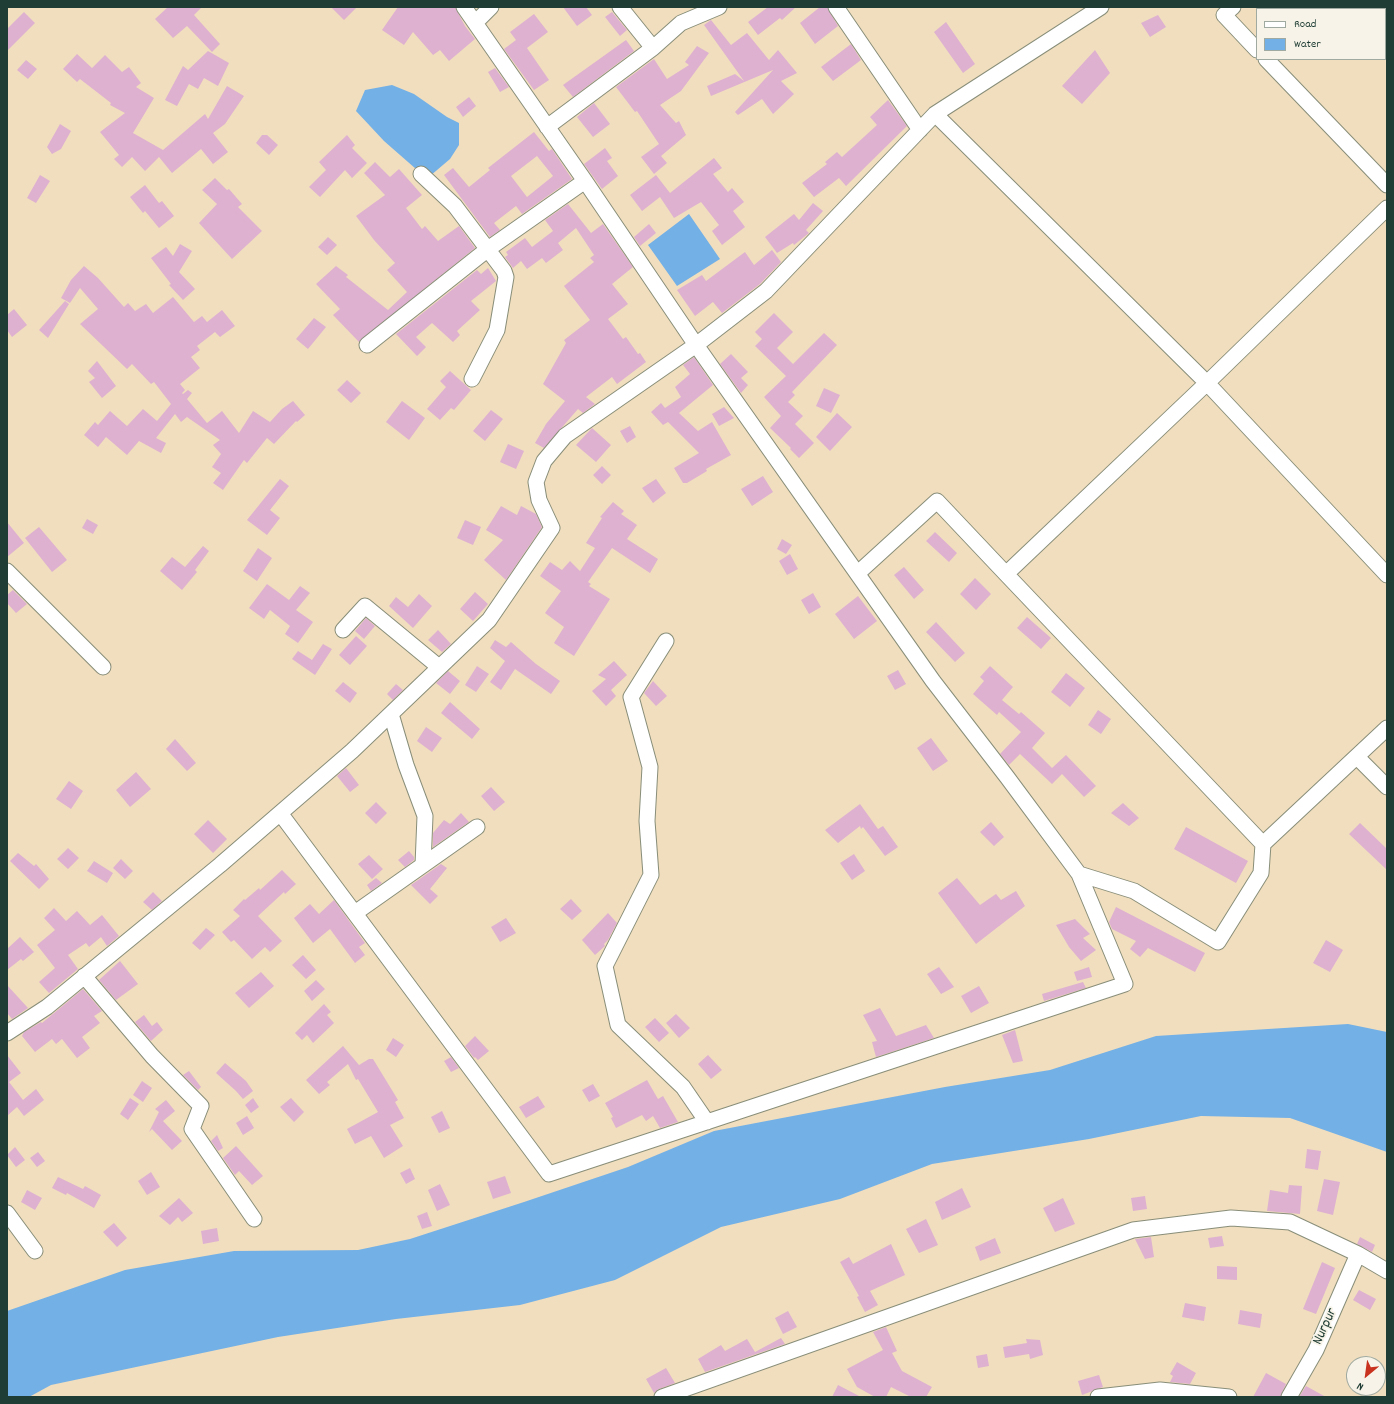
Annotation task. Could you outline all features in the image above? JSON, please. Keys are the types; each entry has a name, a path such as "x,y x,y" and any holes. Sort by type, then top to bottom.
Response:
{"street":[{"path":"280,813 549,1174 1125,984 1079,874 933,681 696,345 585,181 464,7"},
{"path":"475,23 491,7"},
{"path":"620,7 653,48"},
{"path":"547,127 653,48 681,23 719,7"},
{"path":"836,7 920,130"},
{"path":"7,1032 47,1006 280,813 352,751 489,620 552,528 539,500 536,482 544,461 566,436 696,345 766,291 935,114 1101,7"},
{"path":"1226,10 1256,49"},
{"path":"1267,60 1387,185"},
{"path":"935,114 1207,383 1387,575"},
{"path":"421,174 455,206 504,271 505,281 497,330 472,380"},
{"path":"367,346 488,249 585,181"},
{"path":"1006,574 1207,383 1387,208"},
{"path":"858,574 937,501 1263,844"},
{"path":"7,571 103,667"},
{"path":"342,630 365,606 439,668"},
{"path":"666,641 631,697 650,767 647,821 651,876 605,966 618,1025 683,1087 707,1122"},
{"path":"391,714 406,765 425,816 423,865"},
{"path":"1079,874 1134,891 1218,942 1261,873 1263,844 1387,728"},
{"path":"1357,757 1387,787"},
{"path":"355,913 477,827"},
{"path":"84,976 152,1056 201,1106 192,1129 254,1219"},
{"path":"7,1212 35,1251"},
{"path":"662,1397 1133,1230 1231,1218 1290,1222 1358,1254 1387,1271"},
{"name":"Nurpur","path":"1289,1397 1316,1350 1358,1254"},
{"path":"1098,1397 1160,1390 1228,1397"}],"water":[{"path":"392,85 414,94 447,117 459,123 459,145 450,159 430,176 416,169 384,141 356,111 365,90"},
{"path":"689,214 720,259 677,286 648,245"},
{"path":"1348,1024 1387,1032 1387,1152 1290,1118 1201,1116 1089,1139 932,1164 840,1199 721,1227 615,1280 520,1305 396,1319 278,1337 51,1385 29,1397 7,1397 7,1311 125,1270 234,1251 358,1250 410,1239 524,1202 628,1167 714,1131 945,1087 1050,1070 1156,1036"}],"building":[{"path":"168,7 202,7 194,15 220,44 212,52 187,26 173,38 155,19"},
{"path":"331,7 357,7 344,20"},
{"path":"398,7 455,7 465,26 475,39 449,61 440,50 433,55 413,32 404,45 382,30"},
{"path":"563,7 586,7 592,15 577,26"},
{"path":"768,7 796,7 782,20 780,18 758,35 748,22"},
{"path":"820,7 827,7 838,26 815,44 800,23"},
{"path":"24,12 35,23 7,51 7,29"},
{"path":"612,12 627,30 620,36 605,17"},
{"path":"534,14 548,32 527,48 549,80 534,90 504,49 516,40 510,32"},
{"path":"1158,15 1166,27 1150,37 1141,23"},
{"path":"711,20 731,45 747,33 769,60 778,50 797,73 781,81 794,94 773,114 762,99 738,115 735,112 773,70 711,96 707,86 735,74 744,81 704,25"},
{"path":"946,22 975,64 963,73 934,32"},
{"path":"626,40 634,51 573,97 563,85"},
{"path":"851,44 861,60 833,81 821,67"},
{"path":"697,46 709,53 681,91 660,105 676,123 679,121 686,135 661,156 667,163 654,174 641,157 659,144 637,111 635,112 616,87 654,59 667,79 689,65 685,62"},
{"path":"1095,50 1110,73 1082,104 1062,86"},
{"path":"208,51 229,63 218,86 204,78 198,89 189,84 177,106 165,100 183,66 188,70"},
{"path":"77,54 92,68 105,55 122,72 129,67 141,83 136,87 154,98 133,133 163,150 205,114 208,119 227,86 244,96 225,124 213,133 228,152 213,164 201,149 172,173 159,157 145,171 132,157 122,167 114,159 119,155 100,132 125,113 110,105 111,103 80,79 77,82 63,69"},
{"path":"26,60 37,69 28,79 17,70"},
{"path":"495,68 509,87 500,92 488,72"},
{"path":"469,97 476,106 463,117 456,107"},
{"path":"888,100 907,126 846,186 839,178 814,197 802,183 827,164 825,162 837,152 842,157 877,125 870,117"},
{"path":"594,103 610,124 593,137 577,117"},
{"path":"60,124 71,131 61,149 52,154 47,147"},
{"path":"534,132 549,151 552,149 572,179 522,214 516,206 494,223 500,230 490,237 444,175 453,168 469,187 490,170 488,168","holes":["537,156 553,176 527,197 511,176"]},
{"path":"262,135 267,135 278,145 269,155 256,143"},
{"path":"347,135 355,145 352,148 367,163 352,178 345,170 320,197 309,187 326,170 319,162"},
{"path":"605,148 612,158 607,161 618,176 602,189 584,164"},
{"path":"714,158 722,168 713,174 728,192 732,188 744,202 733,211 745,227 722,245 712,231 719,225 701,202 674,218 660,197 642,211 630,195 656,175 670,193"},
{"path":"375,162 390,177 399,169 422,195 406,208 422,229 425,226 438,241 459,226 475,248 359,342 333,315 340,309 316,284 336,266 348,275 346,277 388,310 407,292 387,270 395,263 374,240 356,216 385,195 364,173"},
{"path":"40,175 50,181 36,203 27,198"},
{"path":"215,178 227,190 229,189 242,204 238,207 262,231 232,259 199,223 217,204 202,190"},
{"path":"145,185 159,203 162,201 174,216 159,228 145,211 143,213 130,197"},
{"path":"813,203 823,211 806,230 809,233 794,245 793,243 777,253 765,237 794,214 799,220"},
{"path":"568,204 591,233 603,224 633,267 612,284 628,304 608,319 623,339 626,337 638,354 640,353 646,362 617,384 612,377 586,397 595,404 583,413 578,409 544,448 535,443 546,424 565,401 543,384 566,343 564,340 590,320 564,286 594,262 590,258 594,255 576,228 558,243 563,250 546,263 542,258 527,269 521,261 513,268 505,257 508,255 506,252 525,238 532,247 553,231 545,220"},
{"path":"649,224 656,233 640,246 634,237"},
{"path":"328,237 337,245 327,255 318,247"},
{"path":"180,244 192,251 179,272 195,289 183,300 169,285 171,284 151,258 166,247 173,256"},
{"path":"772,250 781,262 760,284 722,313 713,302 695,316 677,290 702,275 706,281 745,252 754,265"},
{"path":"84,266 98,278 124,307 128,303 135,311 146,304 153,313 173,297 194,322 202,316 207,322 222,310 235,326 220,337 215,332 197,346 200,350 191,357 200,368 180,384 185,390 182,393 183,394 188,390 192,393 187,399 207,423 222,411 239,433 253,411 270,422 282,409 293,401 305,415 297,422 296,421 274,444 267,438 247,463 244,460 223,490 213,483 221,473 212,467 221,454 213,445 220,440 187,417 181,422 175,414 156,438 166,443 161,453 139,441 127,455 106,437 98,447 84,435 95,422 98,425 110,411 127,426 143,409 157,421 171,404 154,382 151,384 132,364 127,369 80,324 98,309 80,288 70,303 61,298 71,280"},
{"path":"488,268 496,281 471,301 480,310 457,331 460,335 453,342 432,323 416,337 426,347 417,356 396,334 477,270 481,274"},
{"path":"65,301 69,304 48,338 39,330"},
{"path":"14,309 27,325 12,337 7,330 7,315"},
{"path":"774,313 793,332 777,348 793,364 824,333 837,345 792,392 795,395 788,402 803,416 795,424 814,443 799,458 770,428 781,416 764,397 786,376 755,346 762,339 755,332"},
{"path":"314,318 326,327 308,349 296,339"},
{"path":"731,354 748,372 741,378 748,385 741,393 720,364"},
{"path":"694,357 713,385 679,413 698,431 712,422 731,455 706,469 707,471 687,483 683,483 674,468 699,453 668,422 663,425 651,412 661,403 665,408 681,397 675,387 690,374 683,365"},
{"path":"97,361 116,386 102,398 89,382 95,378 88,371"},
{"path":"450,371 471,390 454,410 451,408 440,420 427,409 446,387 440,381"},
{"path":"347,380 361,393 351,403 337,390"},
{"path":"824,388 840,395 831,413 816,406"},
{"path":"402,401 425,418 409,440 386,422"},
{"path":"724,407 734,418 719,426 712,414"},
{"path":"491,410 503,419 485,441 473,431"},
{"path":"837,413 852,427 830,451 816,437"},
{"path":"630,426 636,437 627,443 620,431"},
{"path":"592,428 611,445 596,462 576,445"},
{"path":"508,444 524,451 516,469 500,462"},
{"path":"602,466 611,475 602,484 593,475"},
{"path":"763,476 773,492 752,506 741,489"},
{"path":"280,479 289,486 270,510 280,518 267,535 247,520"},
{"path":"656,479 666,493 653,503 642,488"},
{"path":"613,502 624,511 621,514 637,525 627,539 658,559 650,573 612,548 588,582 591,584 589,586 610,599 574,656 554,643 564,627 545,613 561,591 540,576 550,562 562,570 570,561 580,571 595,548 586,543 602,518 600,517"},
{"path":"501,506 517,515 521,506 536,514 542,527 506,580 484,560 503,540 486,530"},
{"path":"87,519 98,525 93,534 82,528"},
{"path":"465,520 481,527 473,545 457,538"},
{"path":"7,522 24,543 7,557"},
{"path":"39,527 67,560 52,572 25,538"},
{"path":"935,532 957,553 949,562 926,541"},
{"path":"782,539 792,545 786,554 777,549"},
{"path":"203,546 209,551 195,570 197,572 182,590 160,571 172,557 185,567"},
{"path":"258,548 272,558 257,581 243,571"},
{"path":"790,554 798,569 787,575 779,561"},
{"path":"904,567 924,590 914,599 894,575"},
{"path":"975,578 991,594 976,610 960,594"},
{"path":"267,584 289,600 300,586 310,593 296,610 313,622 298,643 285,634 290,626 270,610 264,619 249,608"},
{"path":"13,590 27,604 16,613 7,603 7,595"},
{"path":"475,592 488,604 473,621 460,609"},
{"path":"813,593 821,607 809,614 801,600"},
{"path":"419,594 432,606 413,628 389,606 396,597 408,607"},
{"path":"858,596 877,621 854,639 835,614"},
{"path":"1027,617 1051,638 1041,649 1017,628"},
{"path":"366,618 375,626 364,639 355,631"},
{"path":"936,622 965,653 955,662 926,632"},
{"path":"438,630 451,644 442,652 428,640"},
{"path":"356,636 367,646 350,665 339,655"},
{"path":"495,640 506,647 511,642 536,664 560,681 551,694 515,669 501,690 490,682 505,661 490,648"},
{"path":"323,644 332,649 315,675 292,659 298,651 312,660"},
{"path":"614,661 627,675 611,690 616,696 606,706 592,691 606,679 598,675"},
{"path":"477,666 489,674 476,692 465,685"},
{"path":"990,666 1013,687 1002,700 1019,714 1021,712 1045,733 1032,748 1052,768 1066,755 1096,786 1084,797 1062,774 1052,784 1020,754 1009,765 1000,754 1021,732 999,712 997,715 973,694 984,681 980,677"},
{"path":"898,670 906,684 895,690 887,676"},
{"path":"448,671 460,681 450,694 436,683"},
{"path":"1066,673 1085,688 1070,707 1051,692"},
{"path":"653,681 667,696 656,706 644,693"},
{"path":"343,682 357,693 350,703 335,691"},
{"path":"396,684 403,690 393,700 387,694"},
{"path":"450,702 480,729 472,739 441,713"},
{"path":"1098,710 1111,719 1101,734 1088,725"},
{"path":"426,727 442,738 432,752 417,741"},
{"path":"931,738 948,761 933,771 917,748"},
{"path":"175,739 196,763 187,771 166,749"},
{"path":"346,768 359,785 350,792 337,776"},
{"path":"136,772 151,789 130,807 116,790"},
{"path":"69,781 83,791 71,809 56,799"},
{"path":"491,787 505,802 494,811 481,796"},
{"path":"376,802 387,813 376,824 365,813"},
{"path":"1123,803 1139,818 1129,826 1111,813"},
{"path":"860,804 878,829 883,826 898,847 885,856 863,827 861,829 860,826 838,843 825,830"},
{"path":"461,813 469,822 433,847 433,833 444,820 450,824"},
{"path":"208,820 227,839 213,853 194,834"},
{"path":"991,822 1004,837 994,846 980,832"},
{"path":"1360,823 1387,849 1387,870 1349,834"},
{"path":"1186,827 1248,861 1236,883 1174,849"},
{"path":"68,848 79,858 68,869 57,859"},
{"path":"409,851 414,857 414,860 405,867 398,860"},
{"path":"18,853 34,866 36,864 49,879 39,889 10,861"},
{"path":"854,854 865,871 852,880 840,863"},
{"path":"369,855 383,869 372,879 358,864"},
{"path":"121,859 133,871 125,879 113,868"},
{"path":"94,861 113,873 107,883 87,871"},
{"path":"441,864 447,868 430,889 438,896 430,904 411,885"},
{"path":"282,870 296,884 285,894 284,892 258,916 282,941 270,952 265,947 252,959 234,940 231,942 222,932 240,916 233,910 244,899 245,900 259,888 260,890"},
{"path":"376,878 382,883 371,891 367,885"},
{"path":"957,878 980,905 996,894 1001,900 1016,891 1025,906 976,944 938,893"},
{"path":"153,892 162,901 152,910 143,902"},
{"path":"571,899 582,911 572,920 560,909"},
{"path":"334,900 365,943 359,947 365,955 355,963 330,929 313,943 294,918 310,904 319,914"},
{"path":"1116,907 1205,953 1195,972 1148,948 1140,957 1130,949 1136,941 1112,929 1109,922"},
{"path":"54,908 66,921 77,911 90,925 102,915 119,936 107,946 101,937 89,947 86,943 68,955 78,969 49,993 39,982 55,968 37,945 55,930 44,918"},
{"path":"608,913 617,923 608,940 604,944 605,946 595,955 582,940"},
{"path":"506,918 516,933 500,942 491,927"},
{"path":"1075,919 1090,934 1083,938 1096,950 1081,961 1069,947 1056,925"},
{"path":"206,928 215,935 200,950 192,943"},
{"path":"20,937 34,952 23,961 21,959 7,970 7,949"},
{"path":"1326,940 1343,950 1330,972 1313,963"},
{"path":"303,955 316,970 306,979 292,965"},
{"path":"120,961 138,984 116,1000 99,980"},
{"path":"939,967 954,987 941,994 927,974"},
{"path":"1089,967 1092,977 1077,981 1074,972"},
{"path":"261,972 274,986 249,1008 235,993"},
{"path":"316,980 325,989 312,1001 304,991"},
{"path":"1083,982 1086,988 1044,1001 1042,994"},
{"path":"7,985 28,1008 12,1019 7,1013"},
{"path":"979,986 989,1003 971,1013 961,996"},
{"path":"83,989 102,1011 94,1016 100,1023 82,1037 90,1048 77,1058 62,1039 56,1044 52,1039 35,1052 22,1036 24,1032 41,1022 42,1023"},
{"path":"324,1004 331,1012 327,1015 334,1023 313,1043 307,1035 302,1040 295,1033"},
{"path":"880,1008 896,1036 926,1025 934,1038 876,1057 872,1042 877,1041 863,1015"},
{"path":"676,1014 690,1028 679,1038 666,1023"},
{"path":"144,1015 152,1026 157,1022 163,1030 151,1041 135,1022"},
{"path":"655,1018 669,1033 659,1042 645,1027"},
{"path":"1015,1030 1023,1061 1013,1063 1002,1035"},
{"path":"475,1036 489,1051 478,1060 475,1057 474,1058 465,1046"},
{"path":"393,1038 404,1045 396,1057 386,1050"},
{"path":"343,1046 359,1065 369,1059 373,1059 398,1100 395,1102 404,1118 390,1125 403,1146 384,1158 371,1136 355,1144 347,1129 378,1112 358,1079 356,1080 348,1064 327,1082 330,1085 319,1094 306,1080"},
{"path":"7,1055 21,1073 9,1082 23,1100 36,1089 44,1100 24,1116 17,1107 7,1116"},
{"path":"708,1055 722,1070 711,1079 698,1064"},
{"path":"451,1057 459,1068 451,1072 444,1061"},
{"path":"225,1063 246,1081 253,1091 243,1099 216,1073"},
{"path":"189,1071 201,1087 198,1090 183,1075"},
{"path":"647,1080 658,1099 663,1096 678,1122 660,1128 653,1116 646,1121 642,1115 616,1128 611,1118 613,1117 605,1103"},
{"path":"142,1081 152,1088 143,1102 133,1095"},
{"path":"593,1084 600,1096 589,1102 582,1090"},
{"path":"538,1096 545,1107 526,1118 519,1107"},
{"path":"130,1098 139,1104 128,1120 120,1114"},
{"path":"253,1098 259,1107 251,1113 245,1105"},
{"path":"291,1098 304,1112 294,1122 280,1107"},
{"path":"166,1100 175,1111 163,1121 182,1141 172,1150 152,1129 149,1132 159,1112 155,1109"},
{"path":"442,1111 450,1128 439,1133 431,1117"},
{"path":"247,1116 254,1128 243,1135 236,1123"},
{"path":"217,1135 223,1148 218,1151 211,1141"},
{"path":"236,1146 263,1176 252,1185 239,1171 235,1175 223,1158"},
{"path":"15,1147 25,1160 16,1167 7,1155"},
{"path":"1307,1149 1321,1151 1318,1170 1305,1168"},
{"path":"38,1152 45,1161 37,1167 30,1158"},
{"path":"410,1168 415,1179 406,1184 400,1173"},
{"path":"151,1172 160,1187 147,1195 138,1181"},
{"path":"505,1176 511,1193 493,1199 487,1182"},
{"path":"58,1177 83,1189 85,1186 101,1195 94,1208 67,1193 66,1195 52,1188"},
{"path":"1324,1179 1340,1182 1333,1215 1317,1211"},
{"path":"440,1184 450,1205 437,1211 428,1190"},
{"path":"1289,1185 1302,1186 1300,1214 1267,1211 1270,1190 1288,1193"},
{"path":"962,1188 971,1207 942,1220 935,1202"},
{"path":"27,1190 42,1198 35,1210 21,1202"},
{"path":"1145,1196 1147,1209 1133,1211 1131,1198"},
{"path":"179,1198 193,1213 182,1222 178,1217 170,1225 159,1216"},
{"path":"1063,1198 1075,1224 1055,1232 1043,1208"},
{"path":"427,1212 432,1226 422,1229 417,1216"},
{"path":"926,1219 938,1245 919,1253 906,1229"},
{"path":"114,1223 127,1238 117,1247 103,1232"},
{"path":"217,1228 219,1241 203,1244 201,1231"},
{"path":"1222,1236 1224,1246 1210,1248 1208,1238"},
{"path":"1151,1237 1154,1257 1145,1259 1135,1239"},
{"path":"1360,1237 1375,1245 1372,1252 1357,1244"},
{"path":"995,1238 1001,1253 980,1261 975,1247"},
{"path":"891,1244 905,1275 870,1291 878,1305 865,1312 857,1297 859,1296 840,1262 849,1257 853,1264"},
{"path":"1322,1262 1335,1268 1316,1314 1303,1309"},
{"path":"1217,1266 1237,1267 1237,1280 1217,1279"},
{"path":"1359,1290 1376,1299 1370,1310 1353,1300"},
{"path":"1185,1303 1206,1307 1204,1321 1182,1317"},
{"path":"1240,1310 1262,1314 1260,1328 1238,1324"},
{"path":"788,1311 797,1327 783,1334 775,1318"},
{"path":"886,1327 897,1351 892,1353 902,1371 932,1387 926,1397 911,1397 891,1387 886,1397 875,1397 857,1387 847,1369 883,1350 873,1332"},
{"path":"781,1338 785,1344 705,1372 698,1359 721,1345 725,1351 747,1339 755,1352"},
{"path":"1026,1339 1040,1340 1043,1355 1030,1359 1029,1354 1005,1358 1003,1347 1027,1343"},
{"path":"987,1354 989,1366 978,1368 976,1356"},
{"path":"1177,1362 1196,1373 1190,1384 1170,1382 1173,1376 1170,1374"},
{"path":"666,1368 675,1383 659,1389 654,1393 646,1379"},
{"path":"1266,1373 1286,1384 1280,1397 1253,1397"},
{"path":"1099,1375 1103,1387 1082,1395 1078,1381"},
{"path":"838,1385 861,1397 832,1397"},
{"path":"1306,1386 1326,1397 1299,1397"}]}
